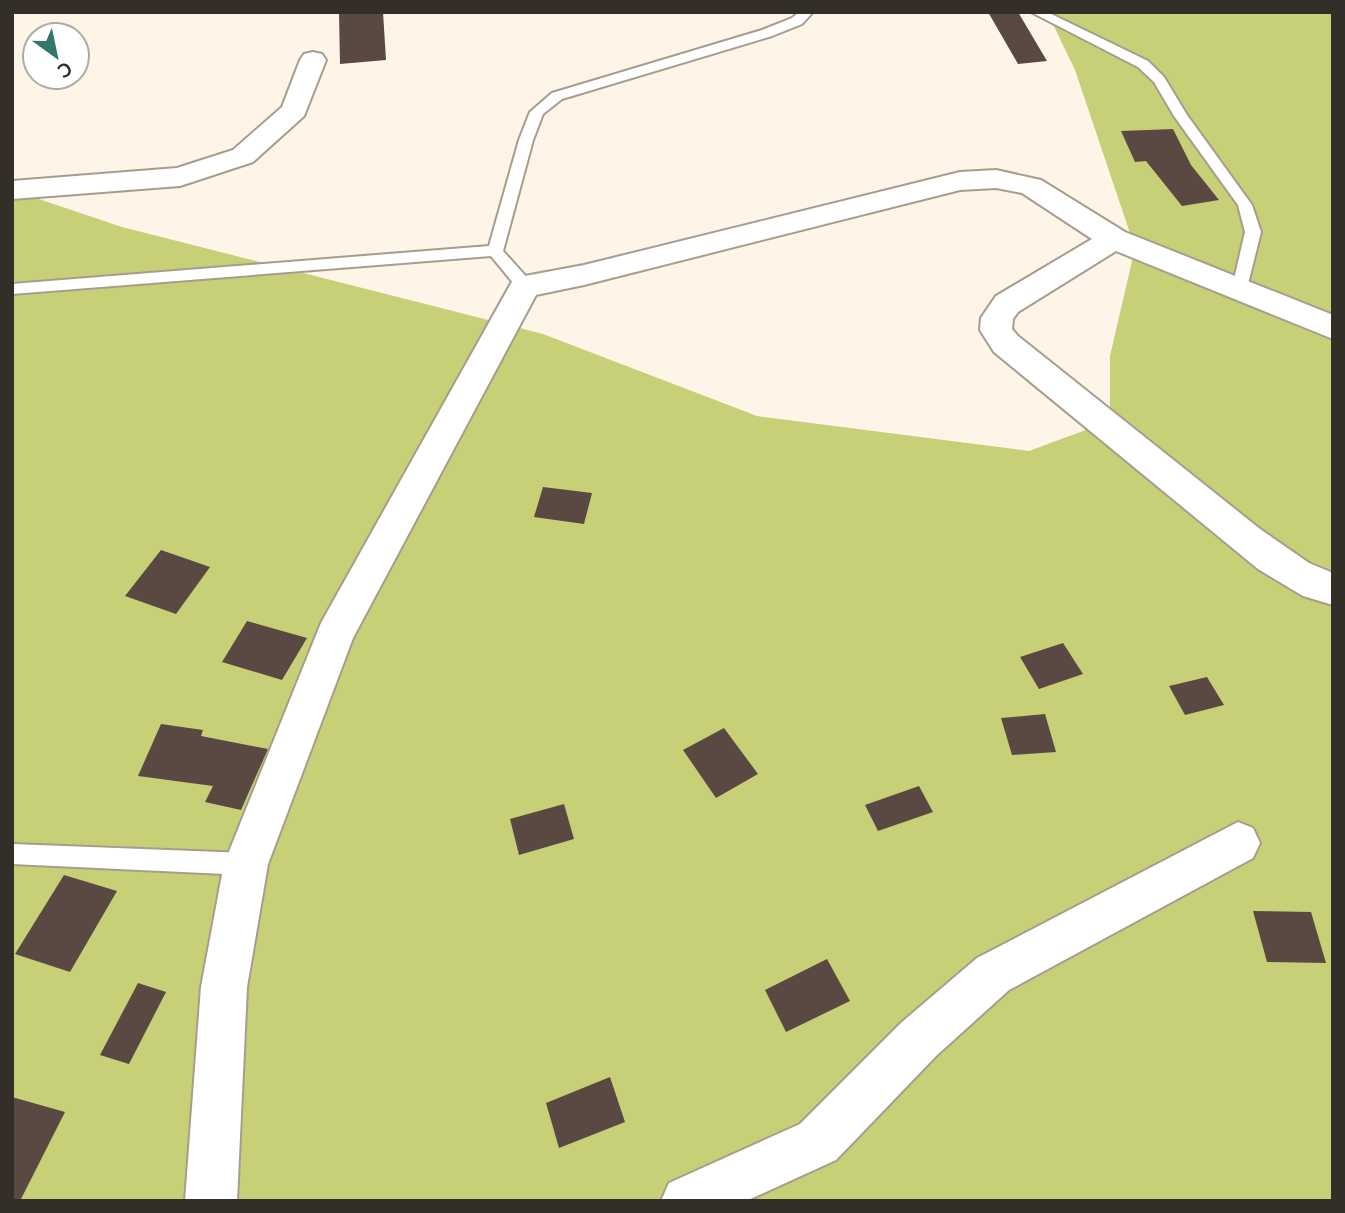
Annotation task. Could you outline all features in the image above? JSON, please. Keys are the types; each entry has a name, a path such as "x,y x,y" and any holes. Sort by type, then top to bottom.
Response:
{"street":[{"path":"12,190 180,177 243,156 293,110 313,60"},
{"path":"211,1201 224,987 246,864 334,635 525,286 584,275 960,181 996,179 1031,186 1114,239 1333,328"},
{"path":"1114,239 1007,304 997,318 996,330 1006,344 1235,530 1284,567 1323,589 1333,589"},
{"path":"687,1201 818,1142 919,1039 993,974 1238,843"}],"lane":[{"path":"495,251 526,140 537,112 557,96 767,33 797,21 807,12"},
{"path":"1037,12 1143,64 1159,80 1181,116 1245,205 1253,232 1240,288"},
{"path":"495,251 525,286"},
{"path":"12,289 495,251"},
{"path":"12,854 246,864"}],"green space":[{"path":"1047,12 1333,12 1333,1201 12,1201 12,190 122,227 543,334 757,416 1029,451 1110,421 1110,356 1135,248 1075,70"}],"building":[{"path":"339,12 383,12 386,60 340,64"},
{"path":"988,12 1018,12 1047,61 1018,64"},
{"path":"1173,129 1191,165 1219,200 1182,206 1146,161 1135,162 1121,131"},
{"path":"543,487 592,493 584,524 534,517"},
{"path":"161,550 210,567 176,614 125,596"},
{"path":"247,621 307,638 282,680 222,662"},
{"path":"1063,643 1083,674 1039,689 1020,657"},
{"path":"1207,677 1224,705 1185,715 1169,686"},
{"path":"1045,714 1056,752 1012,755 1001,718"},
{"path":"161,724 203,730 201,736 268,749 241,810 205,802 213,786 138,776"},
{"path":"724,728 758,774 716,798 683,750"},
{"path":"919,786 933,812 878,831 865,805"},
{"path":"564,804 574,839 519,855 510,819"},
{"path":"64,875 117,891 70,972 15,954"},
{"path":"1253,911 1311,912 1326,963 1267,962"},
{"path":"827,959 850,1001 786,1032 765,990"},
{"path":"138,983 166,992 129,1064 100,1055"},
{"path":"610,1077 625,1122 559,1148 546,1103"},
{"path":"12,1097 65,1112 20,1201 12,1201"}]}
